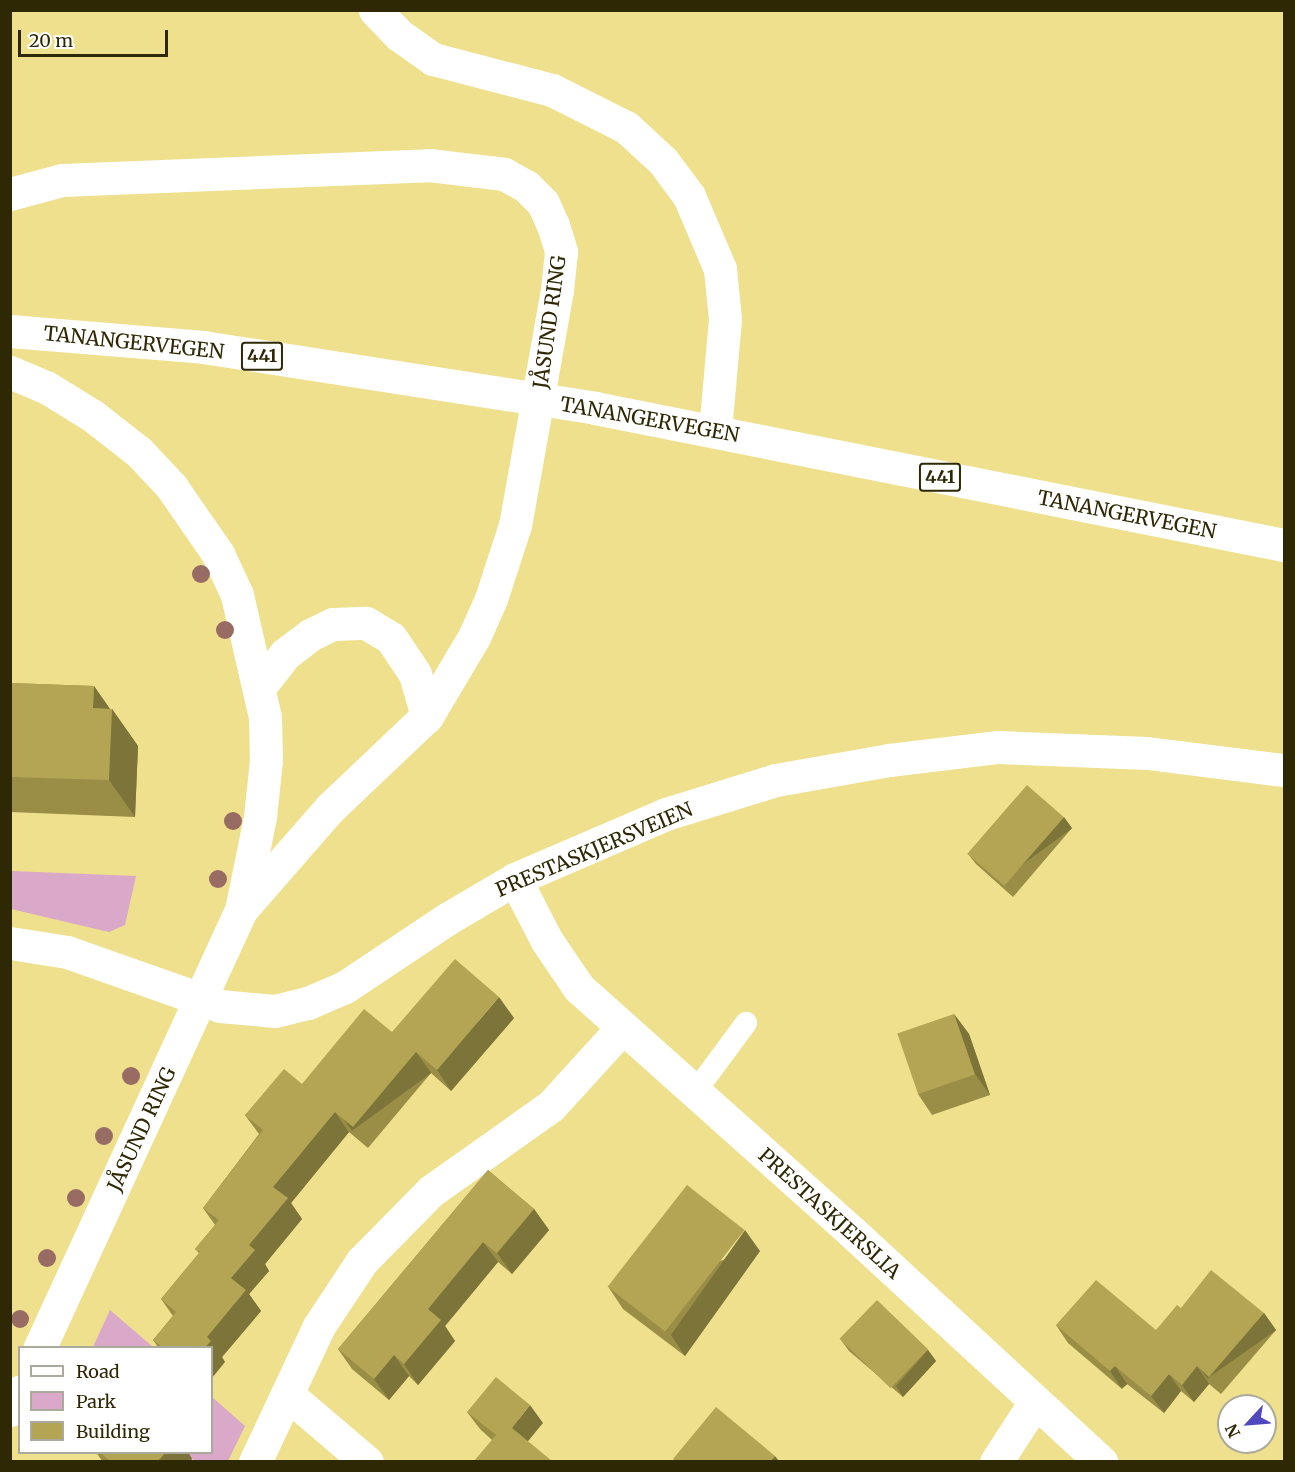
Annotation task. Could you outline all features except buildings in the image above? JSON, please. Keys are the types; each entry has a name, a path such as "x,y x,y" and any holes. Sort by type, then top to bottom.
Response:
{"main road":[{"path":"375,10 399,35 433,59 552,90 626,127 663,161 689,196 720,269 725,319 715,430"},
{"name":"JÅSUND RING","path":"10,194 62,180 429,165 504,174 526,186 543,203 561,252 515,525 479,627 427,716 330,808 241,910"},
{"name":"TANANGERVEGEN","path":"10,331 203,347 596,408 715,430 1284,546"},
{"name":"JÅSUND RING","path":"10,372 46,387 93,416 139,452 171,486 218,554 237,595 261,685 266,760 260,817 241,910 203,998 40,1346"},
{"path":"261,685 285,654 310,635 333,624 366,623 391,638 415,674 427,716"},
{"name":"PRESTASKJERSVEIEN","path":"10,943 68,952 242,1011 275,1011 308,1004 345,987 447,919 515,879 666,814 776,780 889,760 998,747 1147,753 1284,770"},
{"name":"PRESTASKJERSLIA","path":"515,879 547,941 579,988 621,1029 694,1092 1101,1461"},
{"path":"255,1461 319,1326 362,1261 404,1214 465,1166 551,1106 621,1029"},
{"path":"287,1394 367,1461"},
{"path":"10,1410 18,1395"},
{"path":"996,1461 1035,1402"}],"lane":[{"path":"694,1092 746,1023"}],"green space":[{"path":"11,871 136,876 125,925 109,932 11,909"},
{"path":"110,1310 152,1346 93,1346"},
{"path":"213,1398 245,1426 228,1461 195,1461 185,1454 213,1454"}]}
